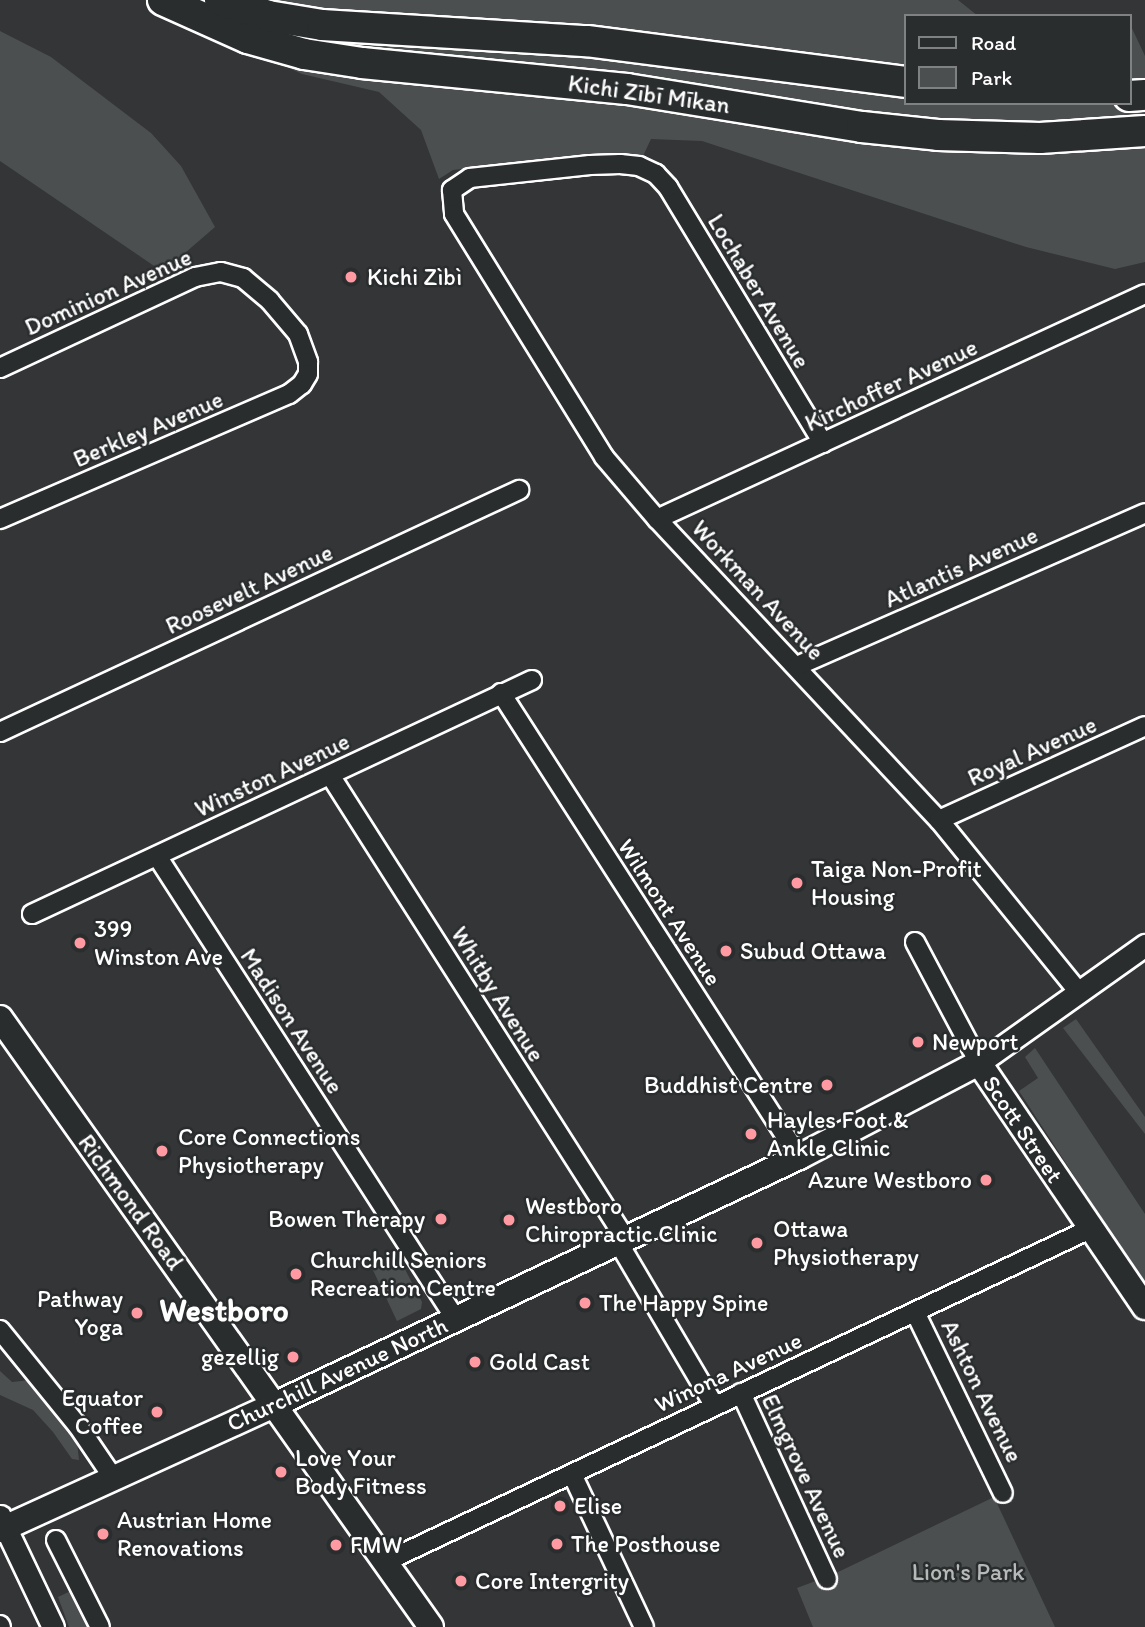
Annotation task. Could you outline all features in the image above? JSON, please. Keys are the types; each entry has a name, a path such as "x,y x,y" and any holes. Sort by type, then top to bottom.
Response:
{"highway":[{"name":"Kichi Zībī Mīkan","path":"163,0 248,38 303,54 362,63 607,87 914,133 1029,139 1145,131"},
{"name":"Kichi Zībī Mīkan","path":"220,0 268,16 323,25 587,41 904,82"}],"main road":[{"name":"Richmond Road","path":"0,1018 387,1561 431,1627"},
{"name":"Churchill Avenue North","path":"2,1524 274,1405 799,1157 979,1063"},
{"name":"Scott Street","path":"979,1063 1145,1307"}],"street":[{"name":"Workman Avenue","path":"648,169 620,164 470,177 452,190 454,214 592,438 657,519 939,820 1078,991"},
{"name":"Lochaber Avenue","path":"648,169 668,187 823,443"},
{"name":"Dominion Avenue","path":"0,368 195,277 221,272 249,282 287,319 305,349 308,374"},
{"name":"Kirchoffer Avenue","path":"657,519 1145,294"},
{"name":"Berkley Avenue","path":"0,519 270,403 302,384 308,374"},
{"name":"Roosevelt Avenue","path":"0,732 519,489"},
{"name":"Atlantis Avenue","path":"797,666 1145,513"},
{"name":"Winston Avenue","path":"32,915 532,680"},
{"name":"Wilmont Avenue","path":"501,694 799,1157"},
{"name":"Royal Avenue","path":"939,820 1145,726"},
{"name":"Whitby Avenue","path":"330,775 621,1240 714,1405"},
{"name":"Madison Avenue","path":"156,856 455,1318"},
{"name":"Scott Street","path":"915,942 979,1063"},
{"name":"Churchill Avenue North","path":"979,1063 1145,945"},
{"name":"Winona Avenue","path":"387,1561 1090,1229"},
{"name":"Ashton Avenue","path":"915,1312 1003,1493"},
{"path":"0,1330 78,1426 112,1476"},
{"name":"Elmgrove Avenue","path":"741,1393 827,1579"},
{"path":"572,1474 643,1627"},
{"path":"2,1524 52,1627"},
{"path":"56,1540 100,1627"}],"green space":[{"path":"145,0 958,0 976,14 904,14 904,105 1131,105 1131,26 1145,56 1145,262 1115,269 1026,247 702,141 651,139 643,156 515,162 453,170 439,179 421,130 379,92 302,74"},
{"path":"0,31 51,57 151,133 181,166 215,227 163,272 0,161"},
{"path":"1076,1019 1145,1117 1145,1134 1063,1028"},
{"path":"1035,1048 1145,1214 1145,1285 1019,1091 1038,1078 1025,1057"},
{"path":"396,1252 422,1302 421,1309 397,1321 371,1266"},
{"path":"0,1371 12,1382 30,1380 77,1442 79,1460 72,1459 33,1410 0,1395"},
{"name":"Lion's Park","path":"994,1497 1055,1627 813,1627 797,1588 834,1574"},
{"path":"75,1589 93,1627 69,1627 58,1597"}],"place":[{"name":"Kichi Zìbì","path":"351,277"},
{"name":"Taiga Non-Profit Housing","path":"797,883"},
{"name":"399 Winston Ave","path":"80,943"},
{"name":"Subud Ottawa","path":"726,951"},
{"name":"Newport","path":"918,1042"},
{"name":"Buddhist Centre","path":"827,1085"},
{"name":"Hayles Foot & Ankle Clinic","path":"751,1134"},
{"name":"Core Connections Physiotherapy","path":"162,1151"},
{"name":"Azure Westboro","path":"986,1180"},
{"name":"Bowen Therapy","path":"441,1219"},
{"name":"Westboro Chiropractic Clinic","path":"509,1220"},
{"name":"Ottawa Physiotherapy","path":"757,1243"},
{"name":"Churchill Seniors Recreation Centre","path":"296,1274"},
{"name":"The Happy Spine","path":"585,1303"},
{"name":"Pathway Yoga","path":"137,1313"},
{"name":"gezellig","path":"293,1357"},
{"name":"Gold Cast","path":"475,1362"},
{"name":"Equator Coffee","path":"157,1412"},
{"name":"Love Your Body Fitness","path":"281,1472"},
{"name":"Elise","path":"560,1506"},
{"name":"Austrian Home Renovations","path":"103,1534"},
{"name":"The Posthouse","path":"557,1544"},
{"name":"FMW","path":"336,1545"},
{"name":"Core Intergrity","path":"461,1581"}],"district":[{"name":"Westboro","path":"224,1310"}]}
